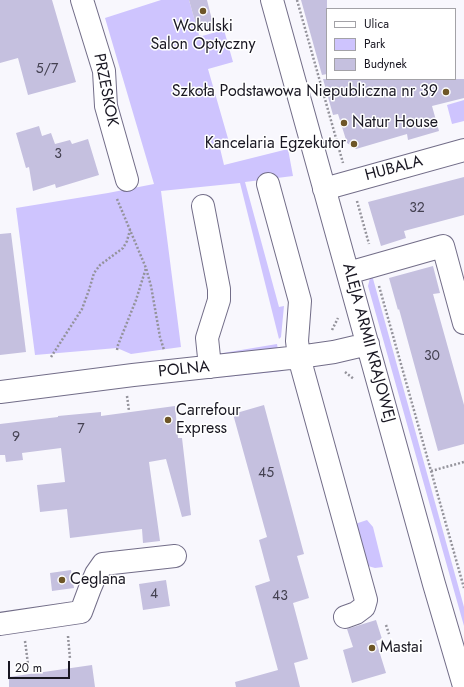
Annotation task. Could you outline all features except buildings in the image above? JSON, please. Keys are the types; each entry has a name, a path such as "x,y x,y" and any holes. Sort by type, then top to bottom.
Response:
{"street":[{"name":"PRZESKOK","path":"82,0 104,71 106,106 122,188"},
{"name":"ALEJA ARMII KRAJOWEJ","path":"272,0 434,584 464,686"},
{"name":"HUBALA","path":"324,189 464,150"},
{"path":"268,184 300,301 297,341 299,357 366,600 364,606 360,610 345,617"},
{"path":"203,206 219,289 219,300 207,338 210,367"},
{"path":"348,273 443,246 464,323"},
{"name":"POLNA","path":"0,392 299,357 334,352 368,344"},
{"path":"0,624 82,612 96,574 103,564 175,556"}],"path":[{"path":"297,0 341,158 345,165"},
{"path":"122,188 130,230 146,268 151,286 160,337 165,352"},
{"path":"355,195 464,588"},
{"path":"51,357 82,309 90,290 94,273 100,265 123,248 130,230"},
{"path":"117,350 136,300 146,268"},
{"path":"126,394 129,412"},
{"path":"431,471 464,462"},
{"path":"386,625 389,634"},
{"path":"67,632 70,659"},
{"path":"24,637 28,664"}],"green space":[{"path":"161,0 189,0 199,35 202,36 224,30 233,62 208,69 229,142 219,144 224,165 288,149 293,176 245,182 279,307 284,306 281,337 279,339 240,183 161,191 181,347 131,354 117,348 35,355 16,208 154,184 105,18"},
{"path":"464,100 464,121 452,124 447,105"},
{"path":"372,275 464,607 464,626 368,286"},
{"path":"277,344 278,350 218,357 217,354"},
{"path":"284,368 283,371 185,380"},
{"path":"367,520 373,527 383,567 375,568 368,566 365,561 355,524"}],"place":[{"name":"Wokulski Salon Optyczny","path":"203,11"},
{"name":"Szkoła Podstawowa Niepubliczna nr 39","path":"446,92"},
{"name":"Natur House","path":"344,123"},
{"name":"Kancelaria Egzekutor","path":"354,144"},
{"name":"Carrefour Express","path":"168,420"},
{"name":"Ceglana","path":"62,580"},
{"name":"Mastai","path":"372,648"}]}
